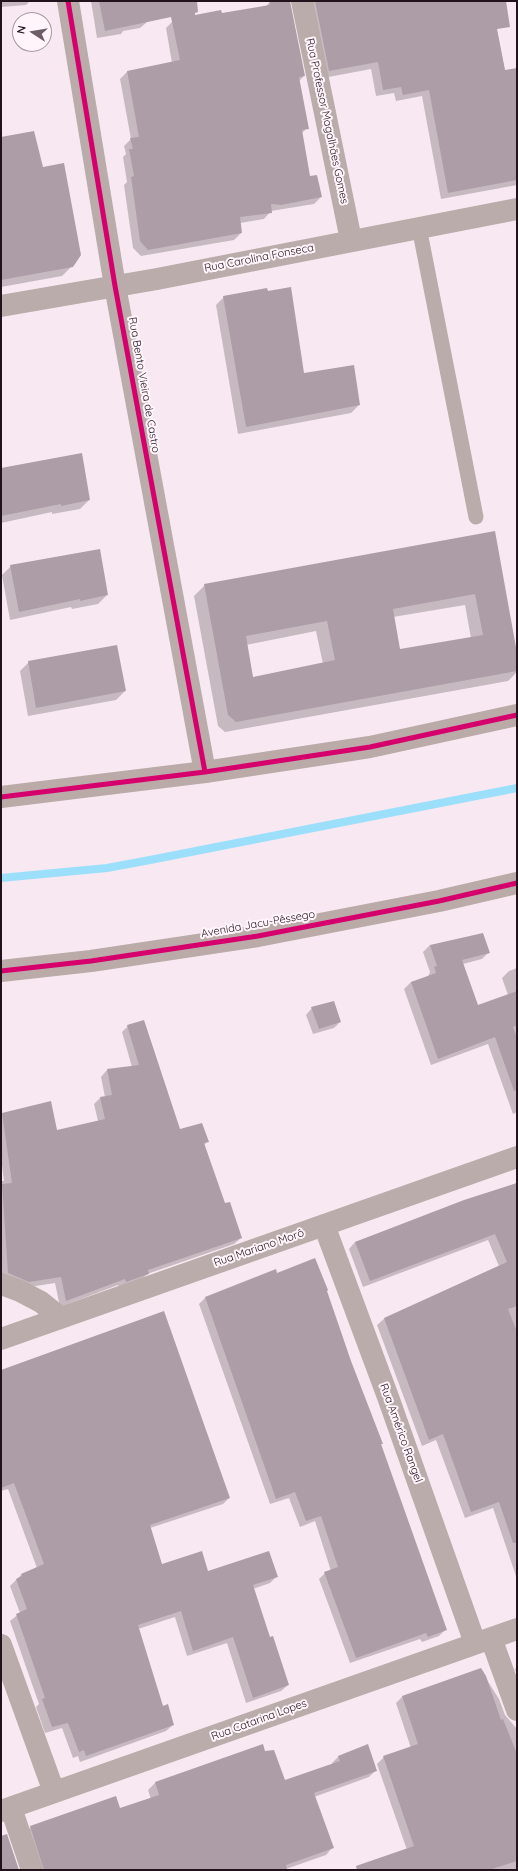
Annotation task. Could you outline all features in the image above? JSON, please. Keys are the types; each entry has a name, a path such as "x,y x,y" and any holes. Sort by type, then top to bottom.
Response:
{"highway":[{"path":"1,797 205,772 370,747 517,715"},
{"name":"Avenida Jacu-Pêssego","path":"1,971 91,961 258,936 439,901 517,883"}],"street":[{"name":"Rua Bento Vieira de Castro","path":"68,1 115,286 205,772"},
{"name":"Rua Professor Magalhães Gomes","path":"302,1 351,240"},
{"name":"Rua Carolina Fonseca","path":"1,306 115,286 517,209"},
{"name":"Rua Mariano Morô","path":"1,1339 517,1157"},
{"name":"Rua Américo Rangel","path":"324,1225 388,1397 483,1641 517,1710"},
{"path":"1,1284 20,1291 41,1302 61,1318"},
{"name":"Rua Catarina Lopes","path":"6,1810 517,1629"},
{"path":"1,1645 54,1792"},
{"path":"6,1810 32,1870"}],"lane":[{"path":"419,227 476,517"}],"building":[{"path":"99,1 197,1 198,12 195,13 195,15 221,10 222,13 270,5 269,1 290,1 305,76 299,77 309,129 302,130 310,176 317,175 322,197 281,205 271,204 272,213 240,217 242,233 148,250 140,241 131,177 134,176 129,149 133,149 130,138 139,137 127,71 180,60 171,17 105,31"},
{"path":"315,1 506,1 510,27 497,29 505,70 517,68 517,180 448,193 429,90 403,95 401,87 383,90 378,62 329,71"},
{"path":"34,131 43,167 64,163 81,255 73,267 1,280 1,137"},
{"path":"291,287 304,373 354,365 360,405 246,427 223,296 267,288 268,291"},
{"path":"82,453 90,500 1,516 1,468"},
{"path":"495,531 517,653 517,671 236,722 228,715 204,584","holes":["475,594 483,635 400,649 393,609","327,621 335,660 253,677 246,636"]},
{"path":"100,549 108,595 80,601 80,599 19,612 10,565"},
{"path":"117,645 126,691 36,708 28,661"},
{"path":"483,933 490,953 462,960 478,1005 517,991 517,1025 513,1027 517,1038 517,1090 514,1091 495,1037 438,1059 411,982 436,973 434,967 437,966 430,945"},
{"path":"334,1001 341,1022 319,1029 311,1007"},
{"path":"144,1020 180,1129 202,1123 209,1142 204,1143 225,1203 230,1202 242,1238 148,1270 149,1274 126,1282 125,1279 66,1301 61,1277 29,1282 8,1273 2,1184 12,1183 2,1113 51,1101 57,1130 105,1119 100,1097 112,1095 107,1069 139,1065 127,1025"},
{"path":"517,1183 517,1306 508,1309 517,1332 517,1543 513,1543 499,1502 471,1512 443,1434 429,1440 384,1318 507,1262 495,1234 370,1281 355,1242 464,1200"},
{"path":"315,1258 328,1290 327,1291 351,1361 383,1444 381,1444 447,1630 428,1637 426,1633 356,1658 324,1572 338,1567 321,1516 306,1521 295,1492 276,1499 205,1297 276,1269 277,1273"},
{"path":"164,1311 230,1498 150,1525 162,1564 202,1551 208,1571 269,1551 278,1577 253,1585 270,1637 273,1636 289,1685 253,1698 233,1637 193,1651 181,1611 138,1625 163,1706 168,1704 174,1725 86,1756 84,1750 79,1752 68,1723 52,1727 42,1699 45,1698 16,1614 27,1609 16,1579 22,1576 21,1574 44,1564 14,1483 1,1488 1,1370"},
{"path":"481,1668 486,1676 501,1720 503,1719 517,1754 517,1861 489,1870 357,1870 356,1866 414,1846 383,1756 418,1744 402,1696"},
{"path":"263,1744 265,1751 274,1750 285,1780 340,1761 338,1756 368,1744 377,1771 314,1793 334,1848 286,1865 287,1870 44,1870 30,1826 116,1796 120,1808 159,1795 155,1782"},
{"path":"7,1834 19,1870 1,1870 1,1836"}],"waterway":[{"path":"1,878 107,868 517,788"}],"cycle path":[{"path":"68,1 115,286 205,772"},
{"path":"1,797 205,772 370,747 517,715"},
{"path":"1,971 91,961 258,936 439,901 517,883"}]}
